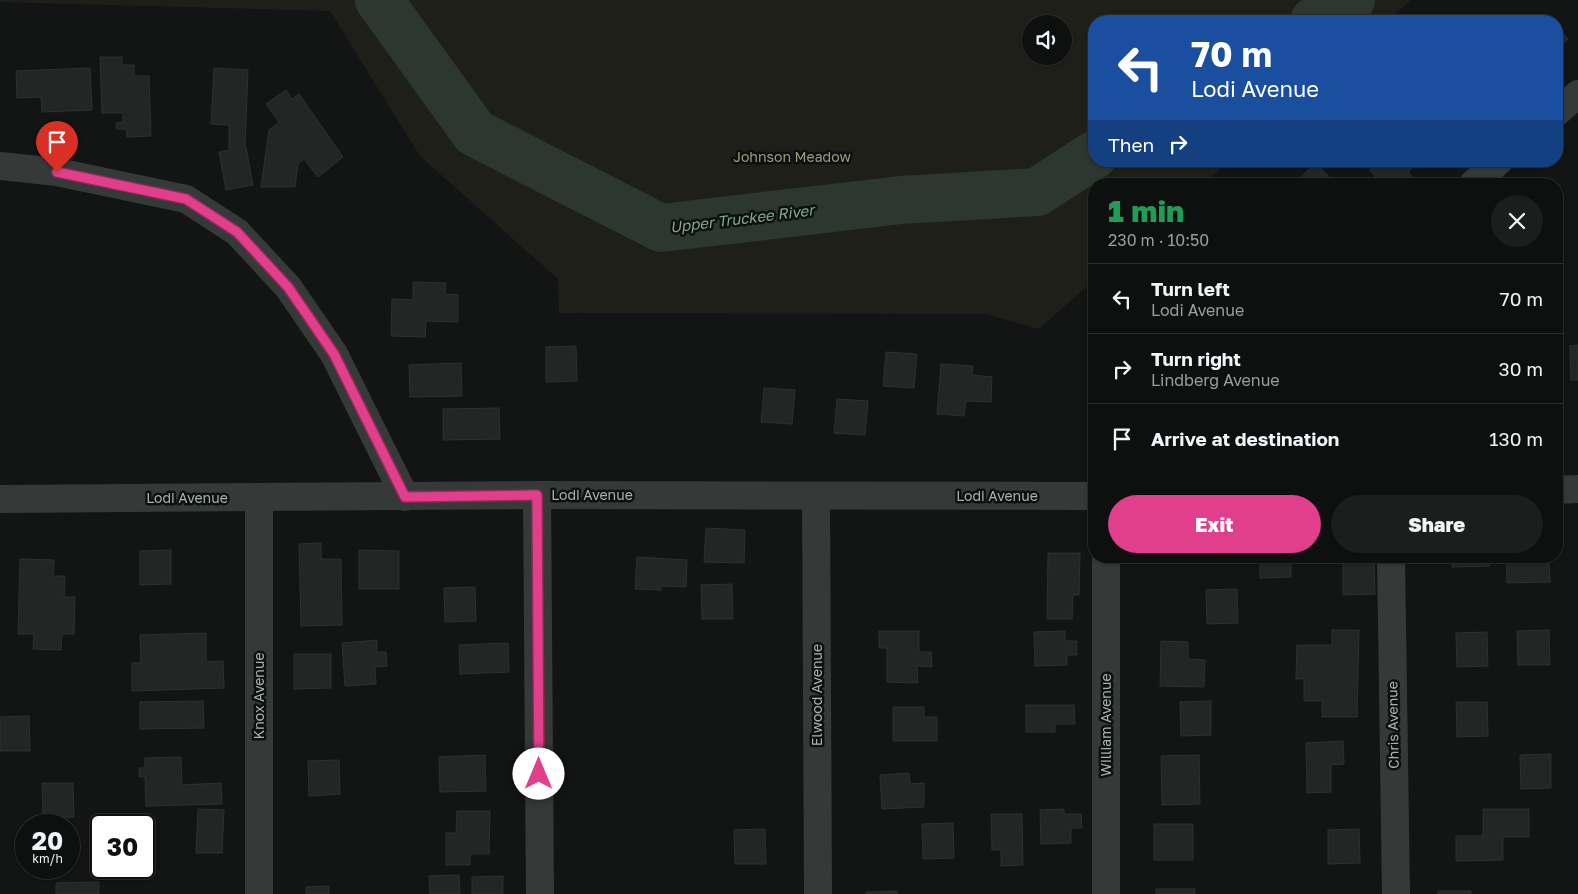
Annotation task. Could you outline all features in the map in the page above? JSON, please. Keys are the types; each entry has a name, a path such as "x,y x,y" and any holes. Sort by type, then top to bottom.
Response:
{"street":[{"path":"1563,107 1578,94"},
{"path":"0,166 57,172 186,199 237,232 288,287 334,354 405,497"},
{"path":"1480,178 1492,167"},
{"path":"1563,490 1578,489"},
{"path":"537,495 540,894"},
{"name":"Lodi Avenue","path":"0,499 537,495 1088,496"},
{"name":"Elwood Avenue","path":"816,496 818,894"},
{"name":"Knox Avenue","path":"259,498 259,894"},
{"name":"William Avenue","path":"1106,563 1106,894"},
{"name":"Chris Avenue","path":"1391,563 1396,894"}],"green space":[{"name":"Johnson Meadow","path":"0,0 1411,0 1394,15 1088,15 1088,167 1222,167 1210,178 1088,178 1088,285 1039,329 985,314 559,313 558,279 420,156 330,11 0,2"}],"building":[{"path":"1563,33 1568,39 1563,44"},
{"path":"100,57 122,57 122,65 134,65 134,76 149,76 151,136 127,137 126,129 117,129 116,123 123,122 123,113 102,113"},
{"path":"90,68 92,110 42,112 41,97 17,98 16,71"},
{"path":"214,68 248,70 245,147 253,185 226,190 219,152 229,150 229,125 211,124"},
{"path":"286,90 292,99 299,94 343,157 318,177 304,159 298,164 295,187 261,187 269,130 279,122 266,104"},
{"path":"1312,167 1320,167 1330,178 1300,178"},
{"path":"1373,167 1413,167 1408,172 1413,178 1377,178 1370,170"},
{"path":"413,282 446,283 445,294 458,295 458,322 426,321 425,337 391,336 392,299 413,300"},
{"path":"1578,345 1578,380 1571,380 1570,346"},
{"path":"576,346 577,381 546,382 546,347"},
{"path":"886,352 917,354 914,388 883,386"},
{"path":"461,363 462,396 410,397 409,365"},
{"path":"941,364 973,366 972,375 992,377 991,402 966,401 964,416 937,414"},
{"path":"764,388 795,390 792,424 761,422"},
{"path":"837,399 868,401 865,435 834,433"},
{"path":"499,408 500,439 443,440 443,409"},
{"path":"706,528 745,530 744,563 704,562"},
{"path":"321,543 321,559 341,559 342,625 301,626 299,544"},
{"path":"171,550 171,584 140,585 140,551"},
{"path":"359,550 399,551 399,589 359,589"},
{"path":"1048,553 1080,553 1079,595 1073,595 1072,619 1047,619"},
{"path":"637,557 687,560 686,587 661,586 661,590 635,589"},
{"path":"20,559 54,560 53,576 65,576 64,597 75,597 74,634 62,634 61,650 33,649 34,634 18,634"},
{"path":"1260,563 1291,563 1291,577 1260,578"},
{"path":"1343,563 1374,563 1375,594 1343,595"},
{"path":"1452,563 1490,563 1490,566 1452,567"},
{"path":"1506,563 1549,563 1550,582 1507,583"},
{"path":"732,584 733,619 702,619 701,585"},
{"path":"475,587 476,621 445,622 444,588"},
{"path":"1237,589 1238,623 1207,624 1206,590"},
{"path":"1332,630 1359,630 1357,717 1322,717 1322,701 1304,701 1304,679 1296,679 1297,645 1332,645"},
{"path":"1549,630 1550,665 1518,665 1517,631"},
{"path":"879,631 919,631 919,652 931,652 932,667 917,666 918,683 887,682 887,648 879,648"},
{"path":"1065,631 1065,641 1077,641 1077,655 1067,655 1067,665 1035,666 1034,632"},
{"path":"1487,632 1488,666 1457,667 1456,633"},
{"path":"206,633 206,662 223,661 224,688 132,691 132,663 141,663 140,635"},
{"path":"377,640 377,652 386,652 387,666 375,667 376,684 345,686 342,643"},
{"path":"1161,641 1188,642 1188,659 1205,660 1204,687 1160,686"},
{"path":"508,643 509,672 460,674 459,645"},
{"path":"294,654 331,654 331,688 294,689"},
{"path":"203,701 204,728 140,729 140,702"},
{"path":"1211,701 1211,735 1181,736 1180,702"},
{"path":"1456,702 1487,702 1488,736 1457,737"},
{"path":"1026,705 1074,705 1075,724 1055,724 1055,732 1026,732"},
{"path":"893,707 924,707 924,717 937,717 937,741 893,741"},
{"path":"29,716 30,751 0,751 0,717"},
{"path":"1343,741 1344,764 1331,765 1331,792 1307,793 1306,743"},
{"path":"1551,754 1551,788 1521,789 1520,755"},
{"path":"485,755 486,791 440,792 439,757"},
{"path":"1199,755 1200,804 1162,805 1161,756"},
{"path":"181,757 182,785 221,783 222,804 146,806 145,777 139,777 139,768 145,768 145,758"},
{"path":"339,760 340,794 309,796 308,761"},
{"path":"909,773 910,784 924,783 924,807 882,809 880,775"},
{"path":"42,783 73,783 74,814 43,814"},
{"path":"198,809 224,810 222,853 196,853"},
{"path":"1064,809 1064,814 1081,814 1082,828 1071,828 1071,843 1041,844 1040,810"},
{"path":"1483,809 1529,809 1529,837 1503,837 1503,860 1456,861 1456,836 1483,836"},
{"path":"457,811 490,811 489,854 470,854 470,865 446,865 446,833 456,833"},
{"path":"991,814 1022,814 1023,865 1001,866 1001,850 992,850"},
{"path":"953,823 954,858 923,859 922,824"},
{"path":"1154,824 1193,824 1193,860 1154,860"},
{"path":"765,829 766,864 735,864 734,830"},
{"path":"1359,829 1360,863 1328,864 1328,830"},
{"path":"459,875 460,894 430,894 429,876"},
{"path":"503,876 503,894 472,894 472,877"},
{"path":"99,882 99,894 56,894 56,883"},
{"path":"329,886 329,894 306,894 306,887"},
{"path":"1156,889 1195,889 1195,894 1156,894"},
{"path":"897,891 897,894 866,894 866,892"},
{"path":"1438,891 1471,891 1471,894 1438,894"}],"waterway":[{"name":"Upper Truckee River","path":"379,0 475,133 661,228 901,200 1037,192 1088,159"},
{"name":"Upper Truckee River","path":"1325,15 1351,0"}],"route":[{"path":"57,172 186,199 237,232 288,287 334,354 405,497 537,495 539,774"}]}
